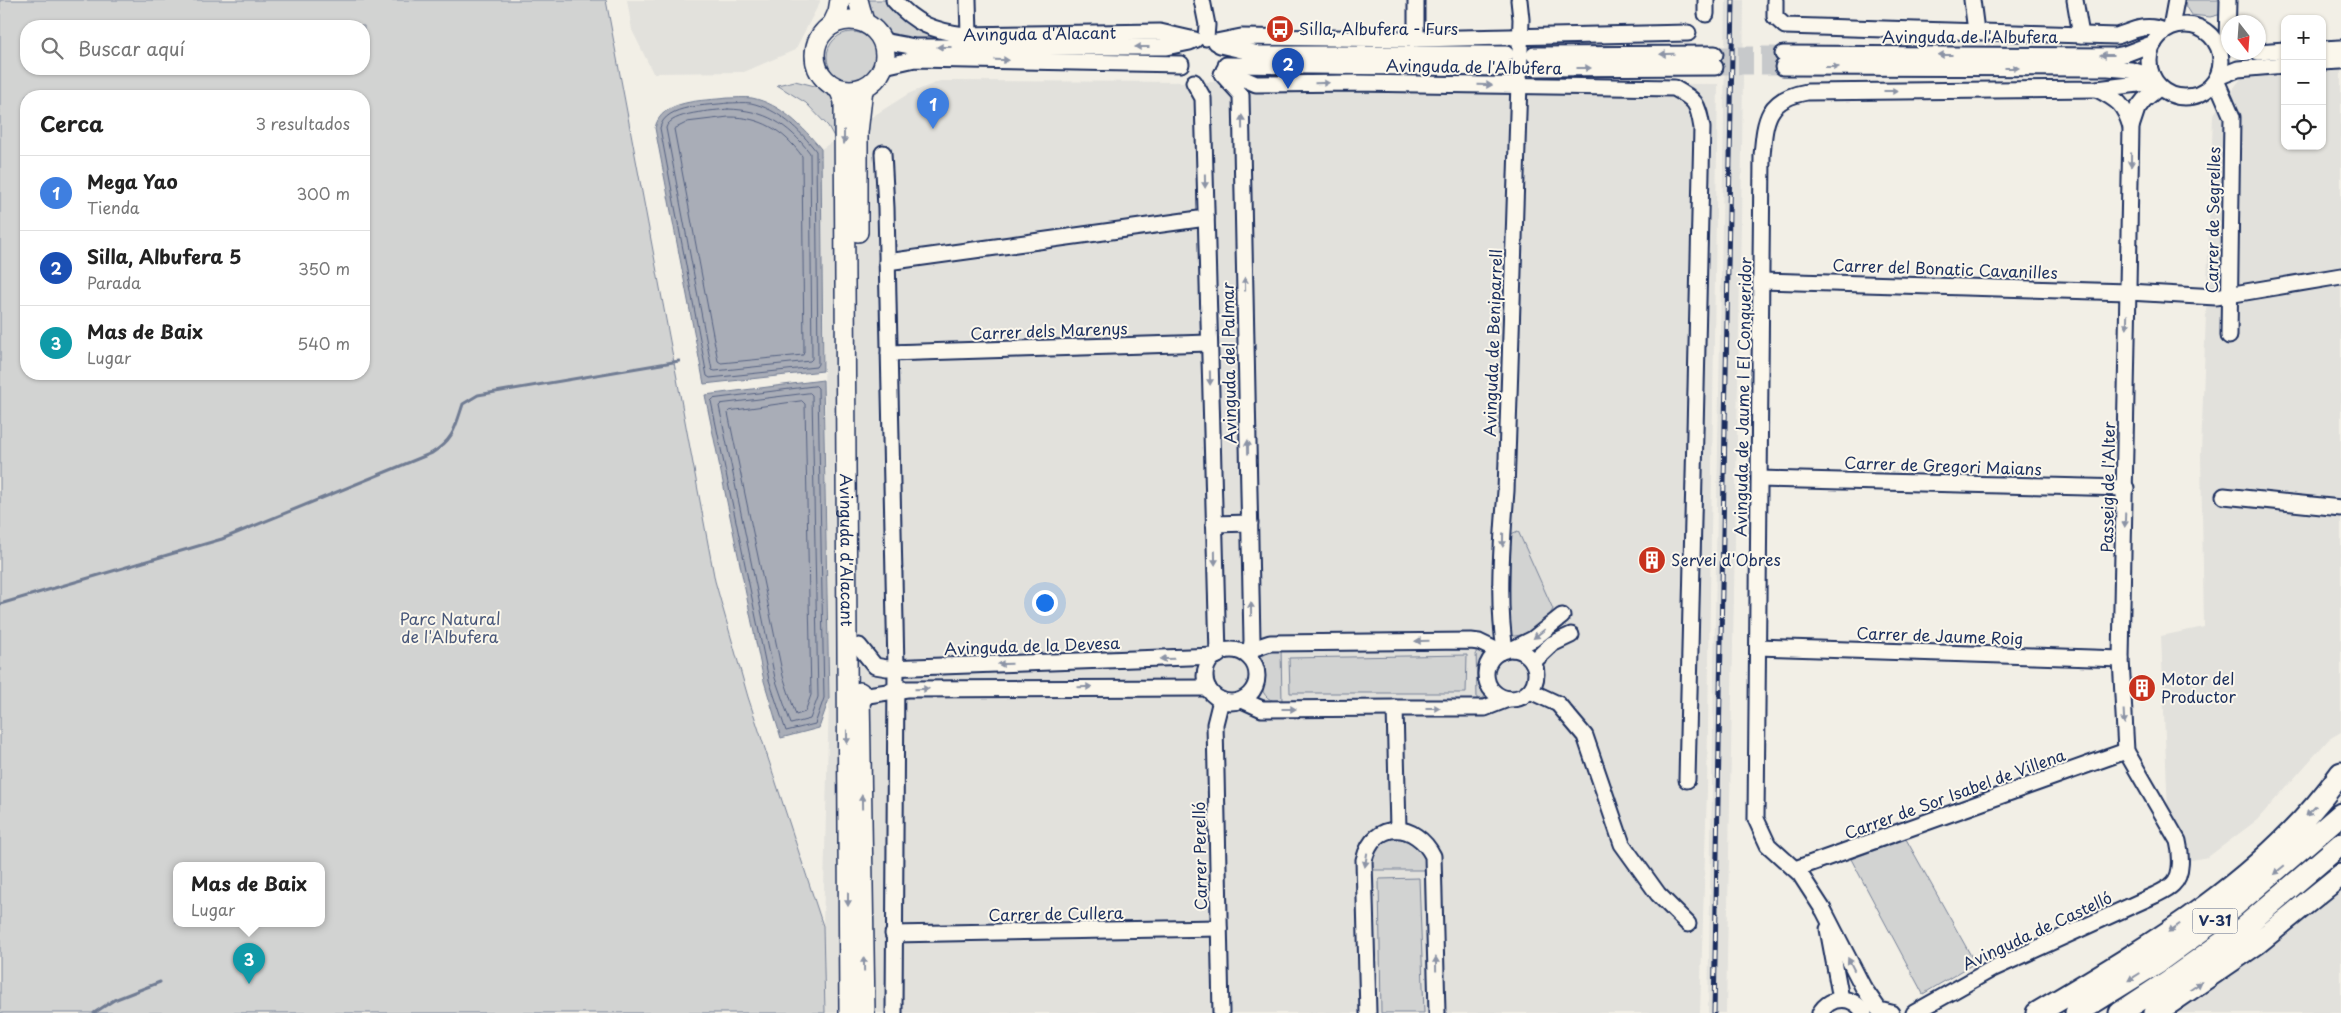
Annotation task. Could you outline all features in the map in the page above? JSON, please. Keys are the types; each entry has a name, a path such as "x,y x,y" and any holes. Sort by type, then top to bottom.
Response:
{"highway":[{"path":"2037,1013 2148,945 2221,895 2272,850 2322,800 2341,774"},
{"name":"V-31","path":"2076,1013 2158,962 2231,910 2341,814"},
{"name":"V-31","path":"2120,1013 2244,927 2341,844"},
{"path":"2155,1013 2256,944 2341,875"}],"main road":[{"path":"832,25 838,12 840,0"},
{"path":"858,0 864,22"},
{"path":"842,21 864,22 878,33 883,41 885,49 884,66 876,80 863,88 851,91 839,89 826,81 816,63 818,42 823,32 832,25 842,21"},
{"name":"Avinguda d'Alacant","path":"863,88 858,133 857,499 865,1013"},
{"name":"Avinguda d'Alacant","path":"839,89 844,101 849,1013"}],"street":[{"name":"Avinguda d'Alacant","path":"894,0 906,14 922,25 946,33 969,35 1160,32 1205,41"},
{"path":"968,0 969,35"},
{"path":"1202,0 1207,25 1205,41"},
{"path":"1416,0 1416,39"},
{"path":"1519,0 1521,19"},
{"path":"1521,19 1524,0"},
{"name":"Avinguda de l'Albufera","path":"1775,0 1775,17 1778,22 1786,26 2117,36 2139,27 2168,29"},
{"path":"1972,0 1976,31"},
{"path":"2075,0 2081,35"},
{"path":"2176,0 2168,29 2154,42 2149,64 2156,82 2170,94 2183,98 2196,96 2204,93 2217,79 2221,69 2221,60"},
{"path":"2182,0 2189,26"},
{"path":"2227,15 2228,0"},
{"name":"Avinguda de Beniparrell","path":"1506,650 1502,631 1503,535 1521,19"},
{"path":"2168,29 2189,26 2204,30 2221,41"},
{"name":"Avinguda de l'Albufera","path":"883,41 915,47 1166,47 1241,37 1416,39 1688,33"},
{"path":"1205,41 1224,51 1224,70 1209,83 1194,82 1185,75 1180,64 1183,51 1205,41"},
{"name":"Avinguda de l'Albufera","path":"1205,41 1251,53 1506,61 1224,70"},
{"name":"Avinguda de l'Albufera","path":"2154,42 2115,56 1783,61 2108,68 2131,70 2156,82"},
{"path":"2326,48 2341,48"},
{"path":"2266,51 2281,50"},
{"path":"884,66 915,59 1180,64"},
{"name":"Avinguda de l'Albufera","path":"1535,62 1715,60"},
{"path":"2326,62 2341,61"},
{"path":"2217,79 2238,69 2281,65"},
{"name":"Avinguda de l'Albufera","path":"1224,70 1256,84 1355,83 1674,88 1692,98 1700,112 1702,128 1687,780"},
{"name":"Avinguda del Palmar","path":"1224,70 1241,95 1250,523 1247,653"},
{"name":"Carrer de Segrelles","path":"2217,79 2232,118 2229,336"},
{"name":"Avinguda del Palmar","path":"1194,82 1203,98 1217,655"},
{"path":"2097,89 2156,82"},
{"name":"Passeig de l'Alter","path":"2156,82 2137,109 2131,127 2126,488 2121,659 2126,751 2178,841 2180,860 2175,883"},
{"path":"2097,89 2120,102 2127,112 2131,127"},
{"name":"Avinguda de Jaume I El Conqueridor","path":"1795,869 1768,845 1756,819 1762,156 1765,121 1780,101 1794,94 1807,92 2097,89"},
{"path":"2196,96 2227,105"},
{"path":"883,153 896,668 894,1013"},
{"path":"887,262 1206,218"},
{"name":"Carrer del Bonatic Cavanilles","path":"1761,281 2128,292 2216,297 2341,276"},
{"name":"Carrer dels Marenys","path":"889,353 1210,343"},
{"name":"Carrer de Gregori Maians","path":"1760,478 2126,488"},
{"path":"2224,496 2341,508"},
{"path":"1214,524 1250,523"},
{"path":"1508,699 1492,690 1486,678 1488,664 1506,650 1533,639 1562,616"},
{"path":"1533,662 1552,644 1571,635"},
{"path":"1471,641 1506,650 1528,655 1533,662 1536,677 1530,691 1523,696 1508,699 1485,708 1262,709 1242,700 1221,700 1208,688 1206,679 1207,669 1217,655 1233,650 1247,653 1270,643 1471,641"},
{"name":"Avinguda de la Devesa","path":"859,646 876,666 896,668 1217,655"},
{"name":"Carrer de Jaume Roig","path":"1758,647 2121,659"},
{"path":"1242,700 1255,687 1257,678 1256,668 1247,653"},
{"path":"860,703 868,695 895,690 1208,688"},
{"path":"1530,691 1558,704 1585,736 1622,844 1658,894 1688,924"},
{"name":"Carrer Perelló","path":"1221,700 1215,724 1221,1013"},
{"path":"1395,708 1398,829"},
{"name":"Carrer de Sor Isabel de Villena","path":"1795,869 2126,751"},
{"path":"1368,1013 1364,860 1366,852 1374,840 1388,831 1398,829 1408,830 1420,837 1428,846 1433,856 1437,1013"},
{"path":"1795,869 1824,911 1863,987 1879,1010 1891,1013"},
{"name":"Avinguda de Castelló","path":"1913,1012 1992,969 2155,895 2175,883"},
{"path":"1824,911 1841,999"},
{"name":"Carrer de Cullera","path":"894,934 1219,928"},
{"path":"1820,1013 1827,1004 1841,999 1860,1009 1863,987"}],"shaded area":[{"path":"627,0 820,0 820,2 795,50 744,72 653,73 632,30"},
{"path":"1726,0 1744,0 1741,223 1726,1013 1708,1013"},
{"path":"2341,60 2341,732 2329,739 2257,820 2208,857 2170,864 2161,636 2204,627 2201,454 2213,115 2253,63 2281,62 2281,150 2326,150 2326,61"},
{"path":"940,81 1718,84 1707,790 1700,1013 825,1013 823,926 829,699 821,149 908,94"},
{"path":"2341,865 2341,1013 2168,1013"}],"green space":[{"name":"Parc Natural de l'Albufera","path":"0,0 606,0 715,581 748,697 823,926 825,1013 0,1013"},
{"path":"863,0 889,0 935,34 934,40 896,38 871,16"},
{"path":"2185,0 2222,0 2222,14 2210,17 2191,15 2186,7"},
{"path":"847,32 857,32 870,39 877,52 877,62 870,75 857,82 847,82 838,78 831,71 827,62 827,52 831,43 838,36"},
{"path":"795,81 819,87 834,97 838,144 828,126 806,103 777,85"},
{"path":"1518,531 1553,609 1546,619 1531,631 1513,636 1509,632 1511,534"},
{"path":"1476,646 1484,651 1485,655 1480,665 1479,674 1485,694 1484,698 1477,701"},
{"path":"1281,648 1282,702 1268,698 1264,693 1261,680 1262,657 1271,649"},
{"path":"1467,655 1466,693 1290,693 1289,658"},
{"path":"1402,836 1420,850 1430,870 1369,870 1373,857 1379,847 1388,840"},
{"path":"1906,839 1975,963 1923,994 1851,859"},
{"path":"1419,878 1424,1013 1381,1013 1379,879"}],"water":[{"path":"752,98 772,105 799,125 821,149 823,371 704,384 655,128 665,112 674,107 695,101"},
{"path":"823,380 829,699 819,728 781,738 764,681 705,395"}],"waterway":[{"path":"0,604 222,539 432,453 445,443 453,432 463,404 478,395 679,361"},
{"path":"94,1013 114,1000 160,982"}],"tunnel":[{"path":"1715,54 1783,54"},
{"path":"1715,67 1783,67"}],"railway":[{"path":"1714,1013 1733,0"}],"place":[{"name":"Silla, Albufera - Furs","path":"1280,29"},
{"name":"Silla, Albufera 5","path":"1288,89"},
{"name":"Mega Yao","path":"933,129"},
{"name":"Servei d'Obres","path":"1652,560"},
{"name":"Motor del Productor","path":"2142,688"},
{"name":"Mas de Baix","path":"249,984"}]}
